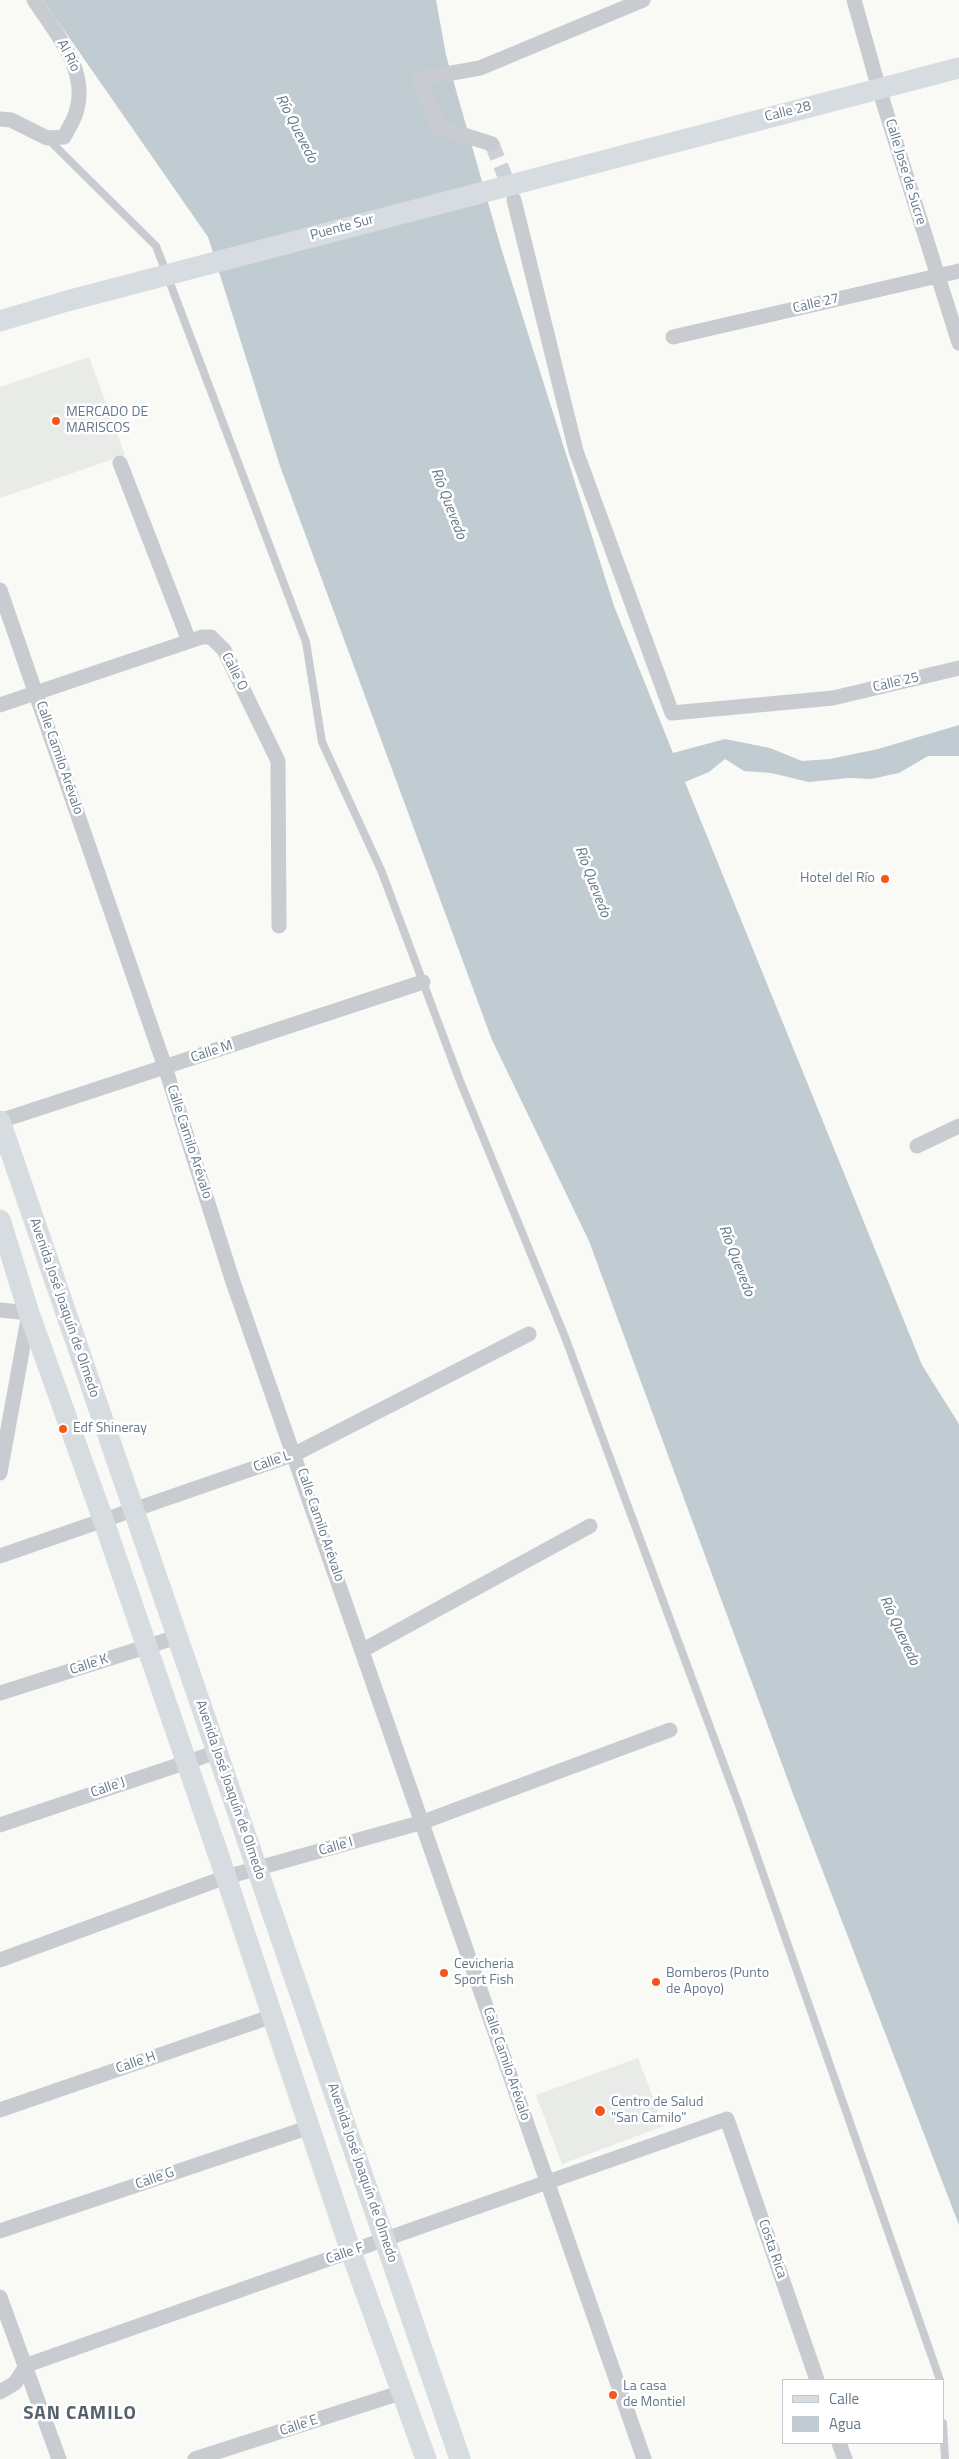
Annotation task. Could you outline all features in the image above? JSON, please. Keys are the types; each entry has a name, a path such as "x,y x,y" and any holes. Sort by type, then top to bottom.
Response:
{"main road":[{"name":"Calle 28","path":"617,156 959,68"},
{"name":"Puente Sur","path":"0,321 67,301 617,156"},
{"name":"Avenida José Joaquín de Olmedo","path":"0,1121 460,2459"},
{"path":"0,1220 29,1313 226,1877 351,2252 426,2459"}],"street":[{"name":"Al Río","path":"34,0 65,46 80,79 77,109 64,137 47,138"},
{"path":"492,144 439,127 418,79 480,68 643,0"},
{"name":"Calle Jose de Sucre","path":"854,0 879,89 959,342"},
{"path":"0,119 11,120 47,138"},
{"name":"Calle 25","path":"514,200 576,451 672,713 833,698 959,668"},
{"name":"Calle 27","path":"673,337 959,271"},
{"path":"120,463 189,641"},
{"name":"Calle Camilo Arévalo","path":"0,590 165,1067 232,1279 295,1454 546,2182 644,2459"},
{"name":"Calle O","path":"0,705 189,641 210,637 224,650 278,761 278,926"},
{"name":"Calle M","path":"0,1121 423,982"},
{"path":"917,1146 959,1126"},
{"path":"0,1310 29,1313 0,1473"},
{"name":"Calle L","path":"0,1556 102,1519 295,1454 529,1334"},
{"path":"363,1650 590,1526"},
{"name":"Calle K","path":"0,1693 177,1637"},
{"name":"Calle I","path":"0,1960 226,1877 423,1822 670,1730"},
{"name":"Calle J","path":"0,1825 217,1752"},
{"name":"Calle H","path":"0,2110 272,2016"},
{"name":"Calle F","path":"27,2365 727,2119"},
{"name":"Costa Rica","path":"727,2119 818,2379"},
{"name":"Calle G","path":"0,2231 310,2127"},
{"path":"0,2297 27,2365 59,2459"},
{"path":"0,2392 15,2383 27,2365"},
{"name":"Calle E","path":"195,2459 403,2392"},
{"path":"839,2444 845,2459"}],"lane":[{"path":"47,138 156,246 306,642 322,742 381,870 460,1081 565,1337 726,1771 940,2379"},
{"path":"944,2441 945,2459"}],"shaded area":[{"name":"MERCADO DE MARISCOS","path":"89,357 125,455 0,498 0,387"},
{"name":"Centro de Salud \"San Camilo\"","path":"638,2058 664,2126 562,2164 536,2095"}],"water":[{"name":"Río Quevedo","path":"43,0 436,0 446,55 501,248 614,606 673,753 725,739 770,748 802,761 830,759 878,749 959,725 959,756 928,756 899,773 871,779 849,778 809,782 771,773 744,771 725,759 709,772 685,782 922,1365 959,1424 959,2225 793,1794 589,1241 492,1040 280,466 208,237"}],"tunnel":[{"path":"492,144 512,194"}],"place":[{"name":"MERCADO DE MARISCOS","path":"56,421"},
{"name":"Hotel del Río","path":"885,879"},
{"name":"Edf Shineray","path":"63,1429"},
{"name":"Cevicheria Sport Fish","path":"444,1973"},
{"name":"Bomberos (Punto de Apoyo)","path":"656,1982"},
{"name":"Centro de Salud \"San Camilo\"","path":"600,2111"},
{"name":"La casa de Montiel","path":"613,2395"}],"district":[{"name":"SAN CAMILO","path":"80,2414"}]}
